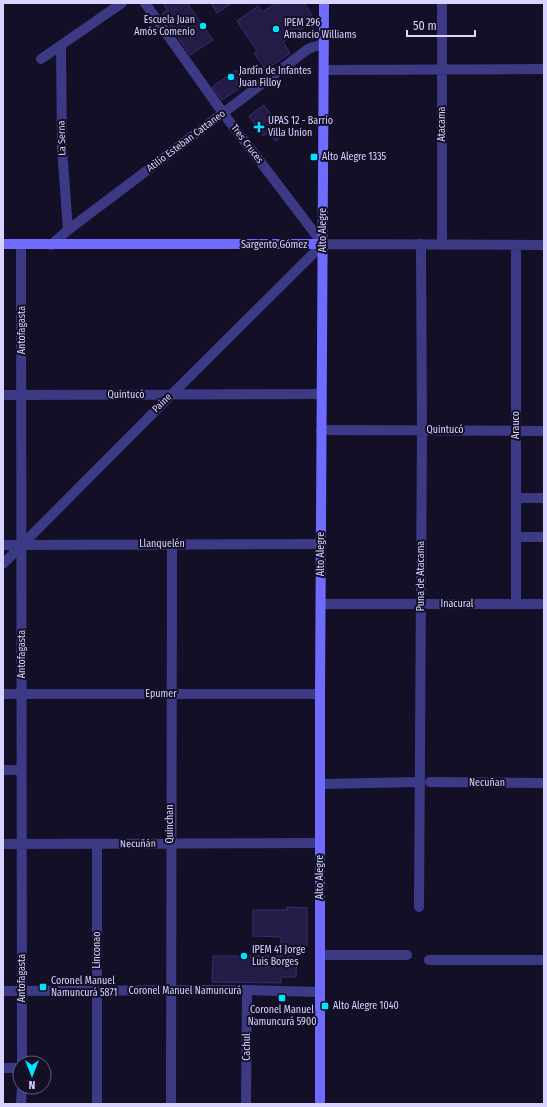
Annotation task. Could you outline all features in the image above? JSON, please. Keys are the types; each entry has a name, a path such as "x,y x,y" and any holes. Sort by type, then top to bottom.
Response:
{"main road":[{"name":"Alto Alegre","path":"320,1104 320,694 324,3"},
{"name":"Sargento Gómez","path":"3,244 323,244"}],"street":[{"path":"41,59 122,3"},
{"name":"Tres Cruces","path":"145,3 223,113 323,244"},
{"name":"Atacama","path":"442,3 442,245"},
{"name":"Atilio Esteban Cattaneo","path":"51,245 68,230 308,49 313,46 324,44"},
{"name":"La Serna","path":"61,46 62,148 68,230"},
{"path":"324,70 544,69"},
{"name":"Antofagasta","path":"21,244 22,1055"},
{"name":"Sargento Gómez","path":"323,244 544,245"},
{"name":"Paine","path":"3,564 323,244"},
{"name":"Puna de Atacama","path":"419,907 422,430 421,244"},
{"name":"Arauco","path":"516,245 516,604"},
{"name":"Quintucó","path":"3,395 322,394"},
{"name":"Quintucó","path":"321,430 544,431"},
{"path":"516,498 544,498"},
{"path":"516,537 544,537"},
{"name":"Quinchan","path":"170,1104 172,544"},
{"name":"Llanquelén","path":"3,545 322,544"},
{"name":"Inacural","path":"321,604 544,604"},
{"name":"Epumer","path":"3,694 320,694"},
{"path":"3,770 21,770"},
{"path":"320,784 419,782"},
{"name":"Necuñan","path":"430,782 544,783"},
{"name":"Necuñán","path":"3,844 320,843"},
{"name":"Linconao","path":"97,844 97,1104"},
{"path":"320,955 407,955"},
{"path":"429,960 544,960"},
{"name":"Coronel Manuel Namuncurá","path":"3,991 247,990 320,992"},
{"name":"Cachul","path":"246,1104 247,990"}],"building":[{"path":"163,3 187,3 213,40 190,55 162,14 167,10"},
{"path":"211,3 232,3 217,13"},
{"name":"IPEM 296 Amancio Williams","path":"276,3 304,3 315,20 283,42 290,53 266,70 254,53 257,51 237,21 258,6 262,12"},
{"path":"236,70 246,84 222,100 212,87"},
{"path":"264,105 285,134 275,141 269,132 263,136 249,116"},
{"path":"287,907 307,908 307,946 297,946 296,977 281,977 281,983 212,982 213,956 281,956 281,937 253,936 253,910 287,910"}],"place":[{"name":"Escuela Juan Amós Comenio","path":"203,26"},
{"name":"IPEM 296 Amancio Williams","path":"276,29"},
{"name":"Jardín de Infantes Juan Filloy","path":"231,77"},
{"name":"UPAS 12 - Barrio Villa Union","path":"259,127"},
{"name":"Alto Alegre 1335","path":"314,157"},
{"name":"IPEM 41 Jorge Luis Borges","path":"244,956"},
{"name":"Coronel Manuel Namuncurá 5871","path":"43,987"},
{"name":"Coronel Manuel Namuncurá 5900","path":"282,998"},
{"name":"Alto Alegre 1040","path":"325,1006"}]}
